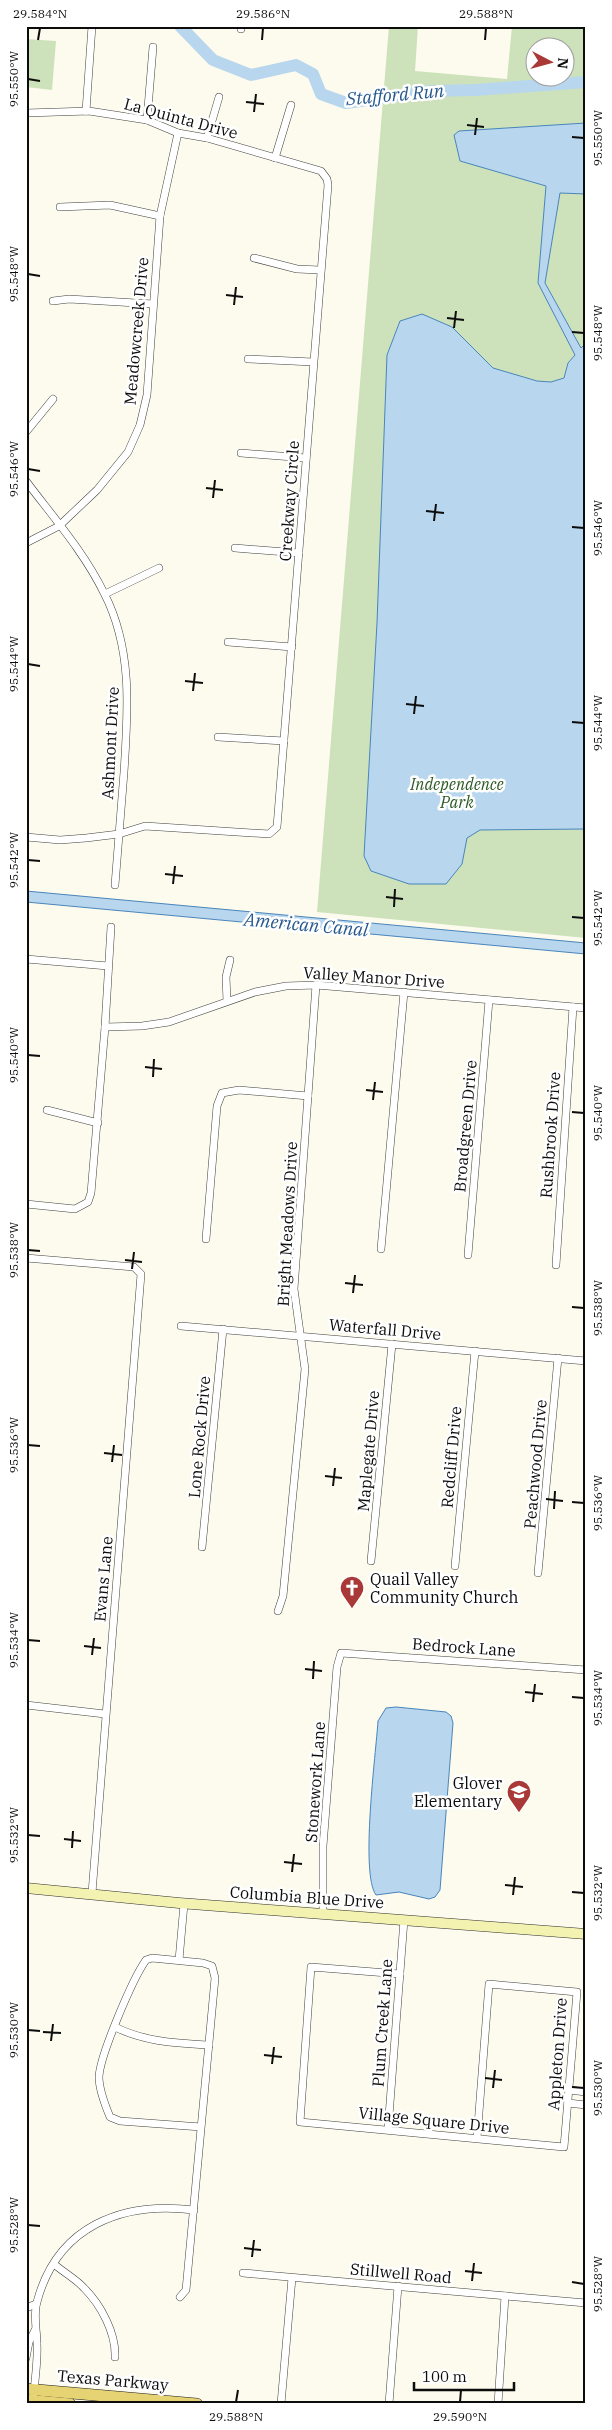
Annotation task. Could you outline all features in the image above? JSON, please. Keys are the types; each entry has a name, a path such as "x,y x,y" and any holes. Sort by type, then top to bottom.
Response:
{"main road":[{"name":"Texas Parkway","path":"31,2397 70,2404"},
{"name":"Texas Parkway","path":"31,2397 196,2404"}],"street":[{"path":"86,111 92,26"},
{"path":"147,120 153,47"},
{"path":"206,138 219,97"},
{"path":"275,158 291,105"},
{"name":"La Quinta Drive","path":"26,113 86,111 147,120 178,133 206,138 321,171 325,174"},
{"name":"Meadowcreek Drive","path":"26,543 60,526 97,490 128,452 140,425 148,395 160,216 178,133"},
{"name":"Creekway Circle","path":"119,834 145,826 181,826 223,832 269,834 277,827 328,185 325,174"},
{"path":"60,207 110,205 160,216"},
{"path":"254,258 297,269 320,270"},
{"path":"52,302 69,299 153,304"},
{"path":"248,359 313,362"},
{"path":"26,432 53,399"},
{"path":"241,453 306,458"},
{"name":"Ashmont Drive","path":"26,481 83,556 105,594 116,622 127,677 128,711 115,885"},
{"path":"235,548 299,552"},
{"path":"105,594 159,568"},
{"path":"228,642 292,647"},
{"path":"218,737 284,741"},
{"path":"26,836 60,840 119,834"},
{"path":"26,1204 76,1209 88,1202 92,1193 111,927"},
{"path":"26,958 108,966"},
{"path":"226,1001 226,977 230,960"},
{"name":"Valley Manor Drive","path":"105,1027 142,1026 169,1022 255,992 286,986 316,985 586,1008"},
{"name":"Bright Meadows Drive","path":"278,1612 283,1596 305,1369 302,1335 297,1320 294,1288 316,985"},
{"path":"382,1249 404,992"},
{"name":"Broadgreen Drive","path":"468,1255 489,1000"},
{"name":"Rushbrook Drive","path":"556,1265 573,1007"},
{"path":"206,1239 217,1106 222,1094 238,1090 308,1096"},
{"path":"47,1110 98,1123"},
{"name":"Evans Lane","path":"26,1258 134,1267 141,1274 92,1893"},
{"name":"Waterfall Drive","path":"181,1326 586,1361"},
{"name":"Lone Rock Drive","path":"202,1547 223,1329"},
{"name":"Maplegate Drive","path":"372,1562 392,1344"},
{"name":"Redcliff Drive","path":"455,1566 475,1351"},
{"name":"Peachwood Drive","path":"538,1573 558,1358"},
{"name":"Bedrock Lane","path":"341,1653 586,1670"},
{"name":"Stonework Lane","path":"324,1913 324,1826 338,1667 341,1653"},
{"path":"26,1705 105,1714"},
{"name":"Columbia Blue Drive","path":"26,1888 92,1893 184,1904 586,1934"},
{"path":"179,1960 184,1904"},
{"name":"Plum Creek Lane","path":"388,2129 404,1920"},
{"path":"180,2297 186,2290 202,2127 214,1978 212,1966 204,1962 152,1958 146,1960 107,2044 99,2077 101,2090 110,2117 120,2121 202,2127"},
{"name":"Village Square Drive","path":"400,1974 311,1967 300,2122 564,2146"},
{"name":"Appleton Drive","path":"477,2138 489,1984 577,1992 564,2146"},
{"path":"115,2028 132,2036 149,2040 209,2045"},
{"path":"569,2090 586,2092"},
{"path":"568,2103 586,2105"},
{"path":"31,2397 37,2343 35,2330 36,2304 44,2282 54,2264 77,2237 104,2220 141,2208 164,2207 194,2210"},
{"path":"54,2264 83,2286 94,2298 116,2342 115,2356"},
{"name":"Stillwell Road","path":"243,2273 586,2303"},
{"path":"280,2404 292,2278"},
{"path":"389,2404 398,2286"},
{"path":"498,2404 506,2296"},
{"path":"26,2308 36,2304"},
{"path":"27,2327 35,2330"},
{"path":"26,2358 29,2342 35,2330"}],"green space":[{"name":"Independence Park","path":"389,26 418,26 415,71 507,79 512,26 586,26 586,938 317,912"},
{"path":"26,39 56,41 52,90 26,87"}],"water":[{"path":"586,123 586,194 560,193 545,283 581,348 586,343 586,829 480,830 467,838 462,864 446,884 409,884 371,871 364,856 377,623 387,355 400,321 422,314 452,327 493,368 537,381 551,382 564,378 568,363 575,355 538,283 546,186 460,161 454,135 459,131"},
{"name":"American Canal","path":"26,891 586,943 586,954 26,902"},
{"path":"396,1707 446,1712 451,1716 453,1723 440,1890 435,1897 429,1899 399,1892 376,1895 371,1883 369,1863 370,1812 378,1721 386,1708"}],"waterway":[{"name":"Stafford Run","path":"180,26 213,60 251,75 296,65 313,74 321,94 346,103 432,91 475,90 586,82"}],"place":[{"name":"Quail Valley Community Church","path":"352,1609"},
{"name":"Glover Elementary","path":"519,1813"}]}
